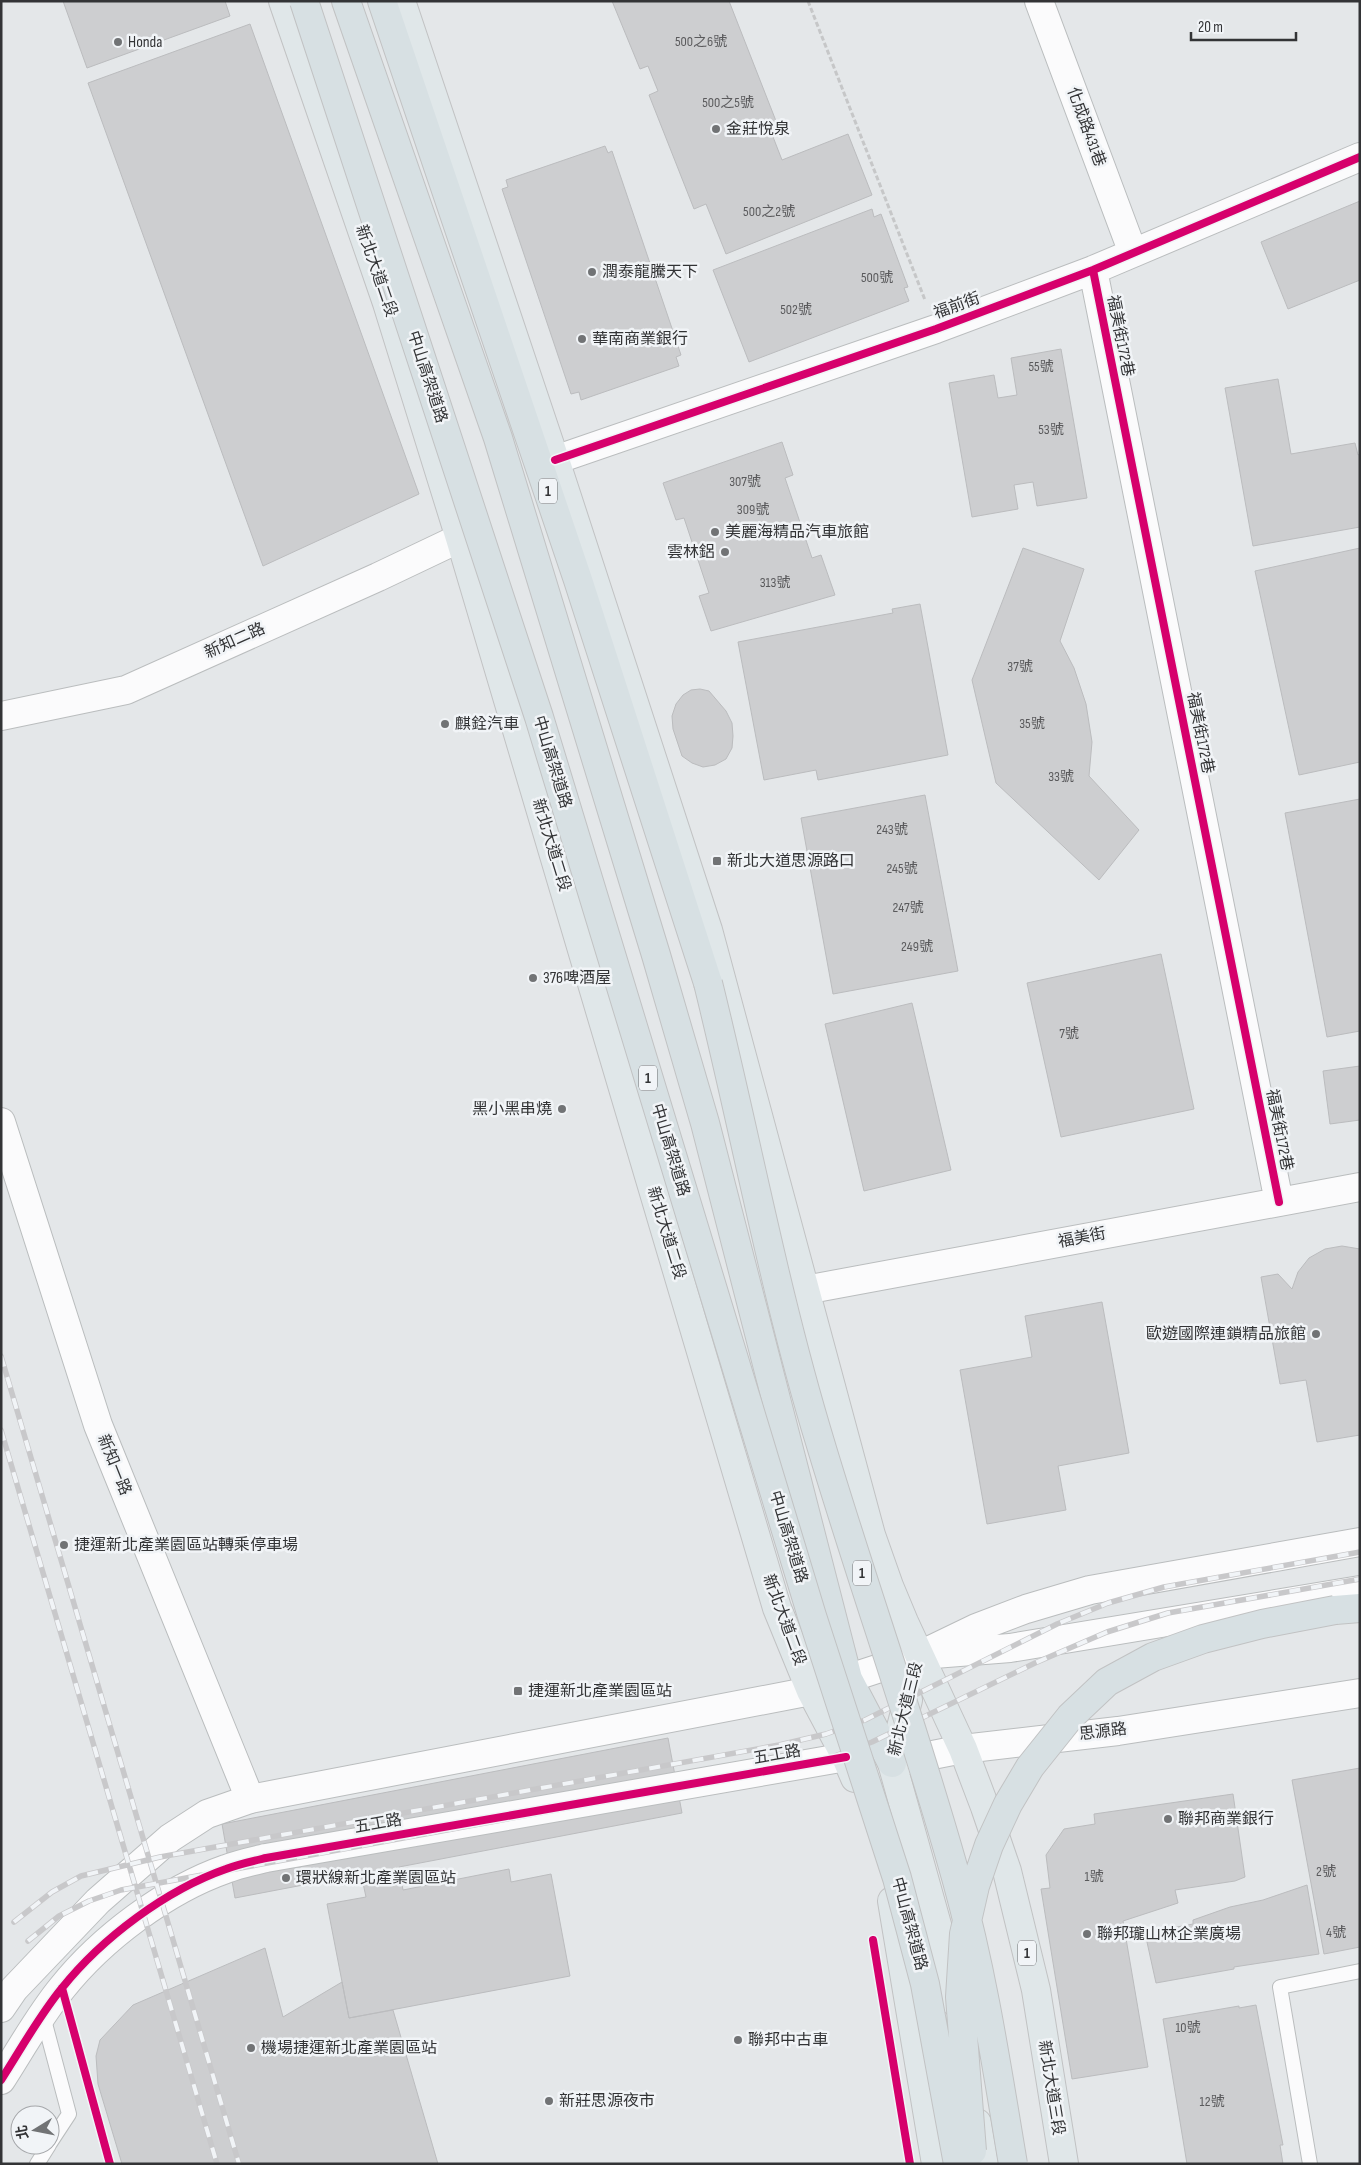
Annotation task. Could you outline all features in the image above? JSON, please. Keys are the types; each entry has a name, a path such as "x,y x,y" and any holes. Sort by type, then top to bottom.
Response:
{"highway":[{"name":"中山高架道路","path":"304,1 539,717 809,1606 896,1878 925,1984 958,2164"},
{"path":"346,1 498,438 705,1122 848,1679 892,1763"},
{"name":"1","path":"382,1 578,580 708,983 761,1216 819,1440 958,1883 988,2015 1013,2164"},
{"path":"973,2164 960,1997 964,1934 975,1886 989,1845 1008,1804 1030,1767 1070,1717 1107,1682 1153,1657 1203,1639 1262,1624 1360,1608"}],"main road":[{"name":"新北大道二段","path":"283,1 387,303 460,538 777,1608 811,1690"},
{"name":"1","path":"401,1 555,460 708,930 871,1536 888,1586 920,1655"},
{"name":"新北大道三段","path":"920,1655 963,1749 986,1807 1007,1871 1034,1981 1064,2164"},
{"name":"新北大道三段","path":"920,1655 892,1763 951,1976 984,2164"},
{"name":"1","path":"811,1690 846,1757 864,1802 885,1872 895,1916 936,2164"}],"street":[{"name":"化成路431巷","path":"1039,1 1133,253"},
{"name":"福前街","path":"555,460 936,329 1093,270 1360,157"},
{"name":"福美街172巷","path":"1093,270 1279,1202"},
{"name":"新知二路","path":"1,716 126,690 460,538"},
{"name":"新知一路","path":"1,1122 98,1425 250,1799"},
{"name":"福美街","path":"805,1290 1360,1187"},
{"path":"1,2008 14,1989 98,1901 170,1838 206,1814 250,1799 811,1690 920,1655 976,1628 1026,1609 1090,1590 1360,1542"},
{"path":"920,1655 1010,1648 1360,1590"},
{"name":"思源路","path":"846,1757 892,1763 963,1749 1118,1731 1360,1693"},
{"name":"五工路","path":"1,2080 62,1988 101,1946 150,1908 192,1884 225,1869 266,1858 846,1757"}],"lane":[{"path":"1310,2164 1280,1987 1360,1971"},
{"path":"43,2016 69,2114 60,2128"}],"path":[{"path":"808,1 936,329"}],"building":[{"name":"Honda","path":"63,1 225,1 230,16 87,68"},
{"name":"金莊悅泉","path":"612,1 729,1 776,121 768,124 782,160 848,134 872,195 726,254 706,204 694,209 649,95 658,91 648,66 640,69"},
{"path":"250,24 419,494 263,566 88,83"},
{"name":"潤泰龍騰天下","path":"605,146 608,153 612,151 681,355 676,357 679,366 581,400 579,392 571,394 502,189 508,187 506,180"},
{"path":"1360,201 1360,280 1288,309 1261,242"},
{"path":"872,209 874,217 881,214 908,287 904,288 909,301 749,362 713,270"},
{"path":"1061,349 1087,498 1037,506 1033,482 1014,485 1018,509 972,517 949,383 994,375 998,398 1017,395 1011,358"},
{"path":"1278,379 1291,454 1355,443 1358,455 1360,454 1360,527 1253,546 1225,388"},
{"path":"782,442 793,475 785,478 812,558 821,555 835,595 711,631 699,596 709,593 684,518 676,520 663,483"},
{"path":"1023,548 1084,569 1060,641 1074,668 1086,704 1092,742 1089,776 1139,830 1099,880 996,783 972,680"},
{"path":"1360,548 1360,762 1299,775 1255,571"},
{"path":"920,604 948,755 818,780 816,770 764,780 738,642 893,613 892,609"},
{"path":"691,690 709,691 726,711 732,723 733,736 732,748 726,759 715,765 703,767 692,763 682,756 673,729 672,716 676,704 683,695"},
{"path":"925,795 958,971 833,994 801,818"},
{"path":"1360,799 1360,1031 1327,1037 1285,813"},
{"path":"1161,954 1194,1109 1061,1137 1027,983"},
{"path":"912,1003 951,1170 864,1191 825,1024"},
{"path":"1360,1066 1360,1120 1330,1124 1323,1071"},
{"name":"歐遊國際連鎖精品旅館","path":"1342,1246 1360,1249 1360,1435 1317,1442 1306,1380 1280,1384 1261,1277 1278,1274 1292,1289 1298,1272 1309,1258 1325,1249"},
{"path":"1102,1302 1129,1453 1058,1466 1066,1510 987,1524 960,1370 1032,1357 1025,1316"},
{"name":"環狀線新北產業園區站","path":"668,1738 682,1813 399,1867 403,1890 509,1869 511,1882 551,1874 570,1976 349,2018 327,1904 366,1897 361,1874 235,1898 222,1824"},
{"path":"1360,1768 1360,1947 1324,1954 1292,1780"},
{"name":"聯邦瓏山林企業廣場","path":"1233,1794 1245,1877 1235,1881 1175,1890 1178,1903 1123,1921 1148,2067 1072,2079 1041,1889 1050,1888 1046,1855 1064,1829 1095,1824 1094,1814"},
{"path":"1307,1885 1319,1954 1234,1967 1234,1969 1156,1983 1145,1933 1193,1924 1193,1920 1230,1907 1263,1900"},
{"name":"機場捷運新北產業園區站","path":"265,1948 283,2017 342,1982 349,2018 393,2010 438,2164 122,2164 98,2084 96,2056 100,2040 133,2005"},
{"path":"1256,2005 1283,2145 1280,2145 1283,2164 1187,2164 1163,2019 1239,2006 1239,2008"}],"railway":[{"path":"1,1356 239,2164"},
{"path":"1,1430 217,2164"},
{"path":"14,1922 52,1892 81,1876 160,1857 779,1745 826,1734 865,1720 1057,1624 1108,1603 1164,1587 1360,1552"},
{"path":"28,1941 59,1916 89,1901 121,1890 784,1768 832,1757 872,1742 1035,1663 1107,1632 1168,1613 1360,1579"}],"cycle path":[{"path":"555,460 936,329 1093,270 1360,157"},
{"path":"1093,270 1279,1202"},
{"path":"1,2080 38,2021 62,1988 96,1951 136,1918 158,1903 181,1889 226,1869 266,1858 846,1757"},
{"path":"873,1940 910,2164"},
{"path":"62,1988 110,2164"}],"place":[{"name":"Honda","path":"118,42"},
{"name":"金莊悅泉","path":"716,129"},
{"name":"潤泰龍騰天下","path":"592,272"},
{"name":"華南商業銀行","path":"582,339"},
{"name":"美麗海精品汽車旅館","path":"715,532"},
{"name":"雲林鋁","path":"725,552"},
{"name":"麒銓汽車","path":"445,724"},
{"name":"新北大道思源路口","path":"717,861"},
{"name":"376啤酒屋","path":"533,978"},
{"name":"黑小黑串燒","path":"562,1109"},
{"name":"歐遊國際連鎖精品旅館","path":"1316,1334"},
{"name":"捷運新北產業園區站轉乘停車場","path":"64,1545"},
{"name":"捷運新北產業園區站","path":"518,1691"},
{"name":"聯邦商業銀行","path":"1168,1819"},
{"name":"環狀線新北產業園區站","path":"286,1878"},
{"name":"聯邦瓏山林企業廣場","path":"1087,1934"},
{"name":"聯邦中古車","path":"738,2040"},
{"name":"機場捷運新北產業園區站","path":"251,2048"},
{"name":"新莊思源夜市","path":"549,2101"}]}
